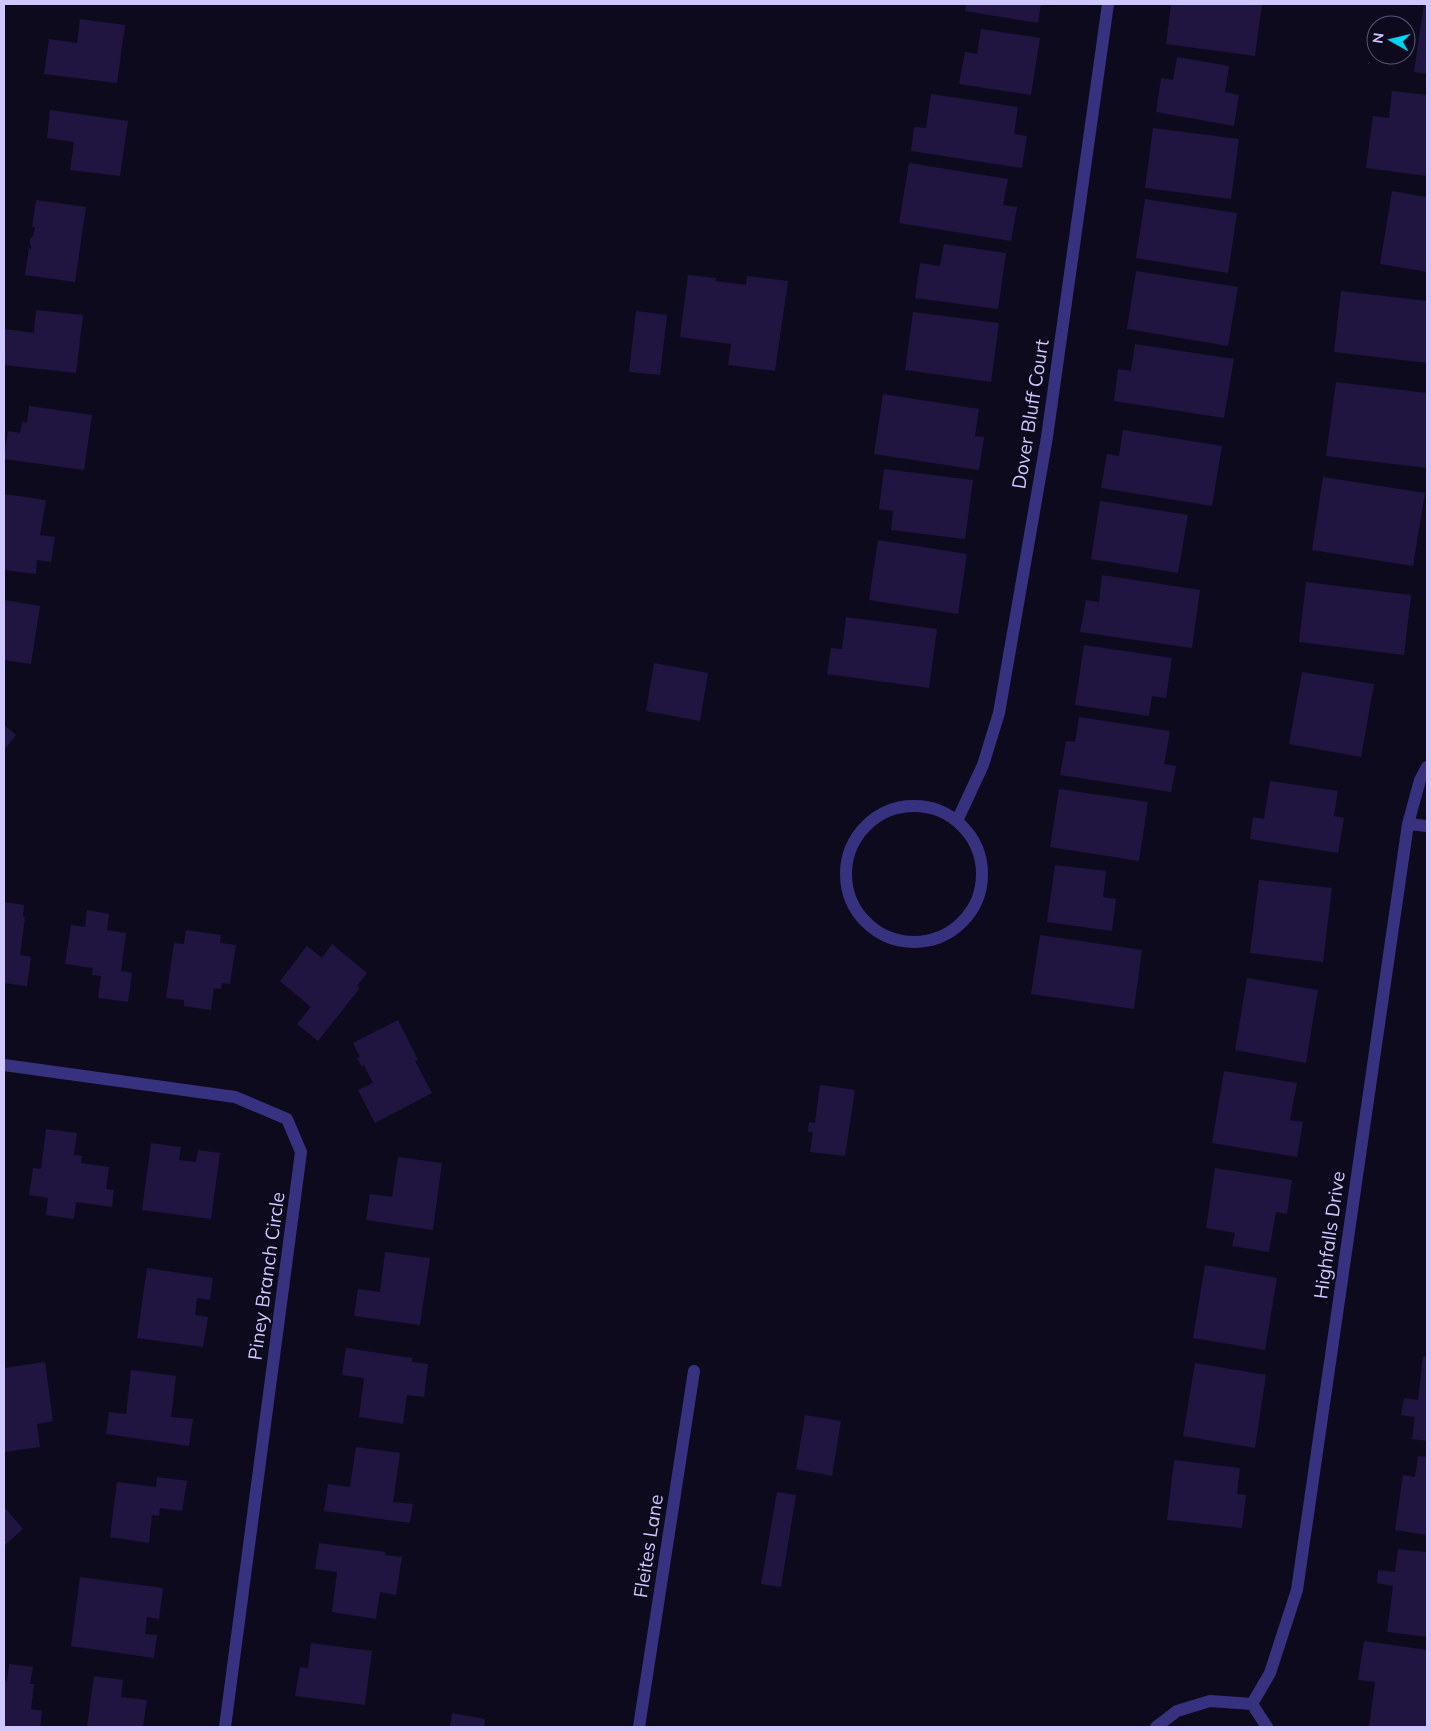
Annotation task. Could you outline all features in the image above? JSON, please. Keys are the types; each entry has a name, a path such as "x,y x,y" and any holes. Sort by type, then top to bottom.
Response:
{"street":[{"name":"Dover Bluff Court","path":"957,821 983,765 999,713 1047,437 1108,4"},
{"name":"Highfalls Drive","path":"1252,1704 1270,1673 1297,1590 1408,824 1420,780 1427,767"},
{"path":"914,805 937,809 957,821 972,837 980,857 982,880 976,901 965,919 947,933 927,941 905,942 884,935 866,923 853,905 848,890 846,883 847,859 856,838 871,820 892,809 914,805"},
{"path":"1408,824 1427,826"},
{"name":"Piney Branch Circle","path":"4,1065 236,1097 287,1119 301,1152 225,1727"},
{"name":"Fleites Lane","path":"639,1727 694,1371"},
{"path":"1156,1727 1177,1711 1210,1701 1252,1704 1267,1727"}],"building":[{"path":"966,4 1041,4 1038,23 965,11"},
{"path":"1171,4 1262,4 1255,56 1166,44"},
{"path":"1424,4 1427,4 1427,74 1414,72"},
{"path":"80,19 125,25 117,83 44,74 49,39 77,43"},
{"path":"981,29 1040,38 1031,95 959,84 965,52 977,54"},
{"path":"1177,57 1229,66 1225,92 1239,95 1234,126 1156,112 1161,78 1173,80"},
{"path":"1392,91 1427,95 1427,176 1366,168 1373,116 1389,118"},
{"path":"931,94 1018,107 1014,134 1027,136 1022,168 911,151 914,127 926,128"},
{"path":"50,110 128,121 120,176 70,170 74,142 47,138"},
{"path":"1153,128 1239,139 1231,199 1145,188"},
{"path":"909,163 1008,179 1003,205 1017,207 1011,241 899,223"},
{"path":"1392,191 1427,197 1427,272 1380,264"},
{"path":"1145,199 1237,213 1228,273 1136,258"},
{"path":"36,200 86,207 75,282 25,275 29,248 32,249 30,239 33,236 35,227 32,227"},
{"path":"944,244 1006,253 998,309 915,298 920,263 940,266"},
{"path":"1136,271 1238,287 1228,346 1127,329"},
{"path":"688,275 716,278 715,281 746,285 747,276 788,281 775,371 728,365 731,344 680,337"},
{"path":"1341,291 1427,301 1427,363 1334,352"},
{"path":"36,310 83,315 76,373 4,365 5,329 34,333"},
{"path":"636,311 667,315 660,375 629,372"},
{"path":"913,312 999,323 991,382 905,370"},
{"path":"1135,344 1234,359 1224,418 1114,401 1118,369 1131,371"},
{"path":"1336,382 1427,393 1427,468 1326,456"},
{"path":"883,394 979,409 975,436 984,437 979,470 874,454"},
{"path":"29,406 92,415 84,470 4,459 8,431 20,433 22,422 27,423"},
{"path":"1123,430 1222,446 1212,506 1101,488 1107,454 1119,456"},
{"path":"884,469 973,480 965,539 891,530 893,511 879,509"},
{"path":"1323,477 1425,493 1413,566 1312,550"},
{"path":"4,494 46,500 40,535 55,537 51,562 37,560 36,574 4,570"},
{"path":"1100,501 1188,515 1178,573 1091,559"},
{"path":"878,540 967,554 958,614 869,600"},
{"path":"1102,575 1200,590 1192,648 1080,632 1086,600 1099,602"},
{"path":"1306,582 1411,595 1404,655 1299,642"},
{"path":"4,600 40,606 31,664 4,660"},
{"path":"846,617 937,629 929,688 827,674 831,648 842,649"},
{"path":"1084,645 1172,658 1166,698 1152,696 1149,716 1075,705"},
{"path":"654,663 708,673 700,721 646,711"},
{"path":"1302,672 1374,684 1361,757 1289,744"},
{"path":"1079,717 1170,731 1164,764 1176,766 1171,792 1060,775 1066,741 1075,742"},
{"path":"4,725 16,735 4,750"},
{"path":"1270,781 1338,791 1334,816 1344,818 1338,853 1250,839 1253,817 1264,819"},
{"path":"1059,789 1148,802 1139,861 1050,847"},
{"path":"1055,865 1106,871 1103,897 1116,899 1112,931 1047,922"},
{"path":"1259,880 1332,888 1323,962 1250,953"},
{"path":"4,902 24,905 23,916 25,917 20,955 31,957 27,986 4,983"},
{"path":"87,910 109,914 107,930 126,933 121,971 132,973 128,1002 98,998 101,976 92,975 93,968 65,964 71,925 85,927"},
{"path":"186,930 221,935 220,943 236,945 230,984 222,983 221,989 214,988 211,1010 184,1006 184,1000 166,998 174,943 184,944"},
{"path":"1040,935 1142,950 1134,1009 1031,994"},
{"path":"332,944 367,973 357,986 360,988 318,1041 297,1024 311,1007 280,981 307,946 322,958"},
{"path":"1247,978 1318,990 1306,1063 1235,1050"},
{"path":"398,1020 418,1060 415,1061 432,1093 375,1123 358,1090 373,1083 364,1065 362,1067 357,1058 360,1057 353,1043"},
{"path":"1224,1071 1297,1083 1290,1120 1303,1122 1297,1157 1212,1143"},
{"path":"820,1085 855,1090 845,1156 810,1152 813,1132 808,1132 809,1122 815,1123"},
{"path":"46,1129 77,1133 74,1155 82,1156 81,1163 109,1167 106,1189 114,1190 112,1207 76,1202 74,1219 46,1215 48,1198 29,1195 33,1168 41,1169"},
{"path":"151,1143 181,1147 179,1160 196,1162 198,1150 220,1153 211,1219 142,1210"},
{"path":"398,1157 442,1163 433,1230 366,1220 370,1194 392,1197"},
{"path":"1215,1168 1292,1180 1287,1214 1276,1212 1269,1252 1232,1246 1235,1233 1206,1228"},
{"path":"385,1252 430,1258 420,1325 354,1316 358,1289 380,1292"},
{"path":"1205,1265 1277,1278 1265,1350 1193,1338"},
{"path":"147,1268 213,1278 210,1300 197,1298 195,1315 208,1317 203,1347 137,1338"},
{"path":"346,1348 412,1358 412,1362 428,1364 424,1397 407,1395 403,1424 359,1417 364,1378 342,1375"},
{"path":"1423,1356 1427,1357 1427,1441 1412,1439 1415,1417 1401,1415 1404,1398 1418,1400"},
{"path":"45,1362 53,1421 37,1424 40,1447 4,1452 4,1368"},
{"path":"1195,1363 1266,1375 1255,1448 1183,1436"},
{"path":"131,1370 176,1376 171,1417 193,1419 189,1446 106,1434 109,1412 126,1414"},
{"path":"805,1415 841,1421 832,1476 796,1469"},
{"path":"356,1447 400,1453 393,1502 413,1504 410,1523 324,1511 328,1484 350,1487"},
{"path":"1418,1456 1427,1457 1427,1535 1395,1530 1403,1475 1415,1477"},
{"path":"1174,1460 1240,1468 1237,1494 1246,1495 1242,1528 1167,1520"},
{"path":"157,1477 187,1481 182,1511 160,1508 159,1516 152,1515 149,1543 110,1537 117,1482 156,1487"},
{"path":"777,1492 796,1495 781,1587 761,1584"},
{"path":"4,1507 23,1529 4,1546"},
{"path":"319,1543 385,1552 385,1555 402,1557 396,1595 380,1592 376,1619 332,1612 337,1572 315,1569"},
{"path":"1398,1549 1427,1552 1427,1637 1387,1632 1393,1586 1377,1583 1378,1570 1395,1572"},
{"path":"80,1577 163,1588 159,1619 147,1617 145,1634 157,1635 154,1658 71,1646"},
{"path":"1364,1641 1427,1650 1427,1727 1369,1726 1375,1682 1358,1680"},
{"path":"311,1643 372,1651 365,1705 295,1696 300,1667 308,1668"},
{"path":"9,1664 33,1667 30,1684 34,1684 31,1709 42,1711 40,1727 4,1727 4,1680 7,1681"},
{"path":"94,1676 123,1680 121,1697 147,1700 143,1727 87,1727"},
{"path":"452,1713 485,1719 484,1727 450,1727"}]}
